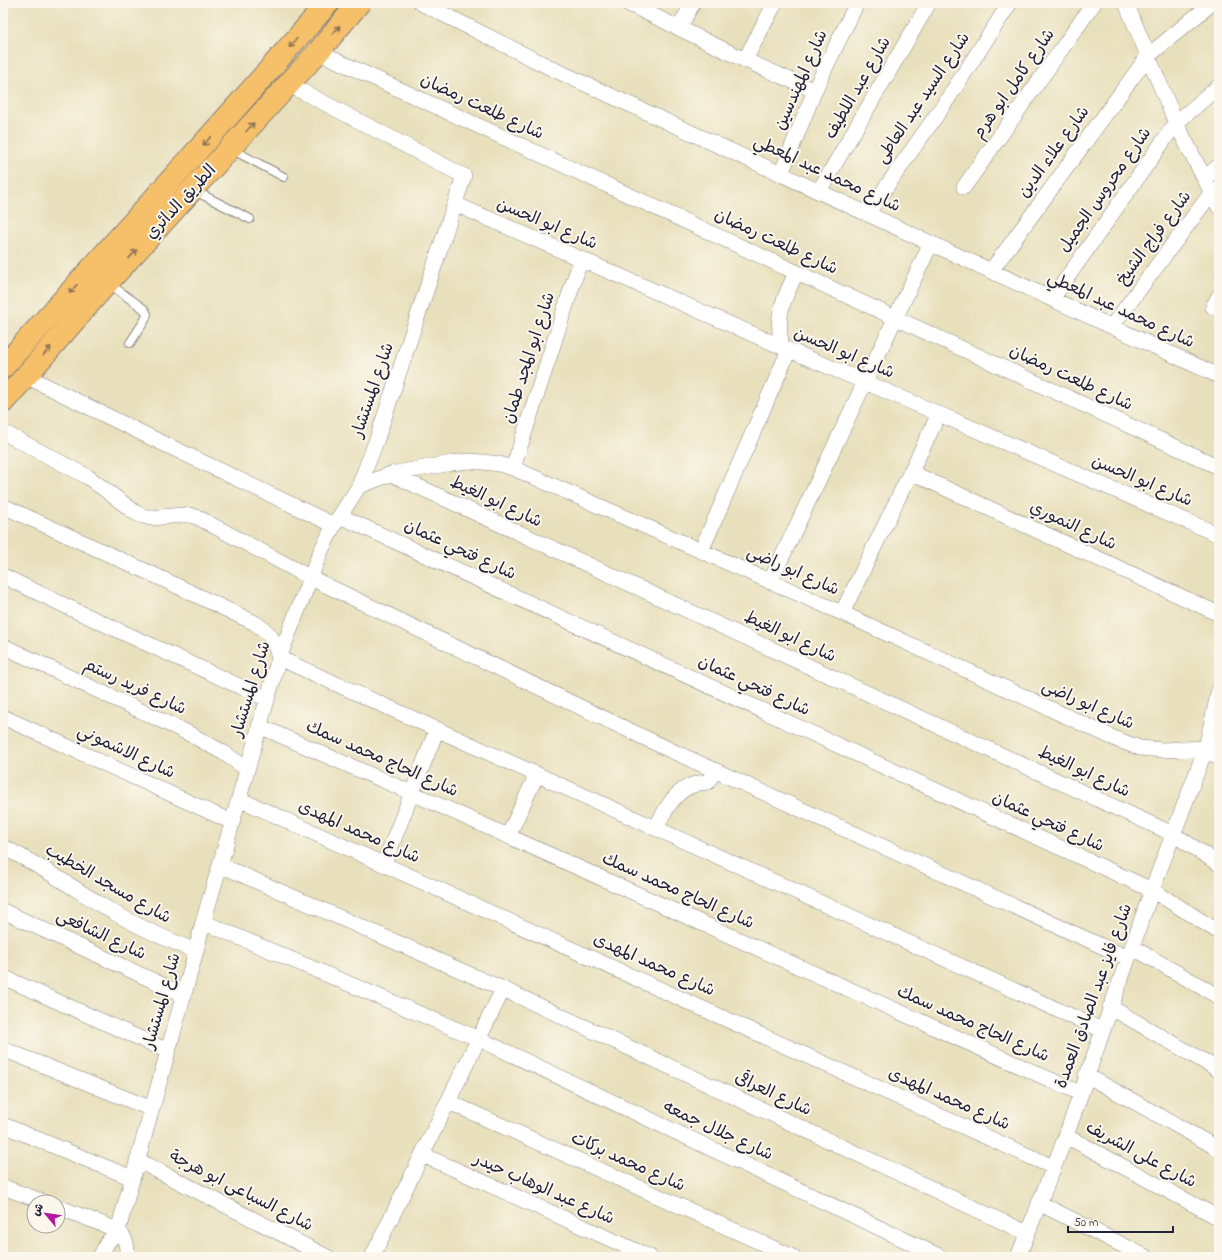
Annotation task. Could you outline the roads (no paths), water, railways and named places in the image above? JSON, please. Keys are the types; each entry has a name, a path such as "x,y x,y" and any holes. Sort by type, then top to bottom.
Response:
{"highway":[{"name":"الطريق الدائري","path":"3,402 26,376 100,276 223,122 328,3"},
{"name":"الطريق الدائري","path":"3,367 192,190 318,52 360,3"}],"street":[{"name":"شارع محمد عبد المعطي","path":"421,3 555,70 1219,376"},
{"path":"627,3 745,60 815,91"},
{"path":"679,28 693,3"},
{"path":"745,60 776,3"},
{"name":"شارع المهندسين","path":"781,174 815,91 857,3"},
{"name":"شارع عبد اللطيف","path":"819,191 929,3"},
{"name":"شارع السيد عبد العاطى","path":"867,214 943,106 1010,3"},
{"name":"شارع كامل ابو هرم","path":"964,187 1094,3"},
{"path":"1126,3 1176,123 1219,207"},
{"name":"شارع علاء الدين","path":"991,271 1148,56 1212,3"},
{"name":"شارع طلعت رمضان","path":"318,52 1219,467"},
{"name":"شارع المستشار","path":"118,1230 278,658 320,553 337,520 359,486 377,439 464,176 288,84"},
{"name":"شارع محروس الجميل","path":"1052,298 1176,123 1219,86"},
{"path":"1205,178 1219,166"},
{"name":"شارع فراج الشيخ","path":"1112,326 1212,192"},
{"name":"شارع ابو الحسن","path":"455,204 1219,535"},
{"path":"770,582 931,243"},
{"name":"شارع ابو المجد طمان","path":"513,468 581,259"},
{"path":"701,551 785,348 779,328 780,311 796,273"},
{"name":"شارع فتحي عثمان","path":"26,376 154,439 337,520 1152,890 1219,932"},
{"path":"842,613 939,414"},
{"path":"3,432 88,477 136,513 151,518 182,515 199,518 311,578 663,746 1130,953 1219,997"},
{"name":"شارع ابو راضى","path":"359,486 391,474 467,461 499,464 513,468 842,613 1118,740 1140,748 1163,750 1206,748"},
{"name":"شارع النموري","path":"910,472 1219,614"},
{"name":"شارع ابو الغيط","path":"391,474 1173,834 1219,864"},
{"path":"3,506 255,623 274,640 278,658 1102,1030"},
{"path":"3,576 267,699"},
{"name":"شارع فريد رستم","path":"3,646 188,733 224,753 247,769"},
{"name":"شارع فايز عبد الصادق العمدة","path":"1018,1257 1066,1136 1086,1074 1152,890 1206,748 1219,690"},
{"name":"شارع الاشموني","path":"3,717 232,822"},
{"name":"شارع الحاج محمد سمك","path":"260,726 412,792 1080,1093"},
{"path":"384,864 437,729"},
{"path":"1219,740 1206,748 1219,758"},
{"path":"656,828 666,807 679,793 690,786 708,782 715,770"},
{"path":"508,836 537,774"},
{"name":"شارع محمد المهدى","path":"239,798 1053,1167"},
{"name":"شارع مسجد الخطيب","path":"3,847 37,865 109,910 165,939 196,951"},
{"name":"شارع العراقى","path":"220,865 503,989 1027,1233"},
{"name":"شارع الشافعى","path":"3,910 184,995"},
{"name":"شارع جلال جمعه","path":"203,922 479,1039 941,1257"},
{"path":"3,977 168,1051"},
{"path":"372,1257 503,989"},
{"path":"1110,1007 1219,1070"},
{"path":"3,1049 152,1109"},
{"path":"1086,1074 1219,1149"},
{"name":"شارع محمد بركات","path":"448,1102 793,1257"},
{"path":"3,1126 132,1178"},
{"name":"شارع على الشريف","path":"1066,1136 1219,1218"},
{"name":"شارع عبد الوهاب حيدر","path":"423,1155 650,1257"},
{"name":"شارع السباعى ابو هرجة","path":"137,1160 327,1257"},
{"path":"3,1187 26,1195"},
{"path":"1039,1203 1146,1257"},
{"path":"66,1210 118,1230 124,1236 127,1243 127,1257"},
{"path":"100,1257 106,1243 118,1230"}],"lane":[{"path":"230,149 284,177"},
{"path":"192,190 250,219"},
{"path":"100,276 144,309 147,314 145,320 130,343"}]}
